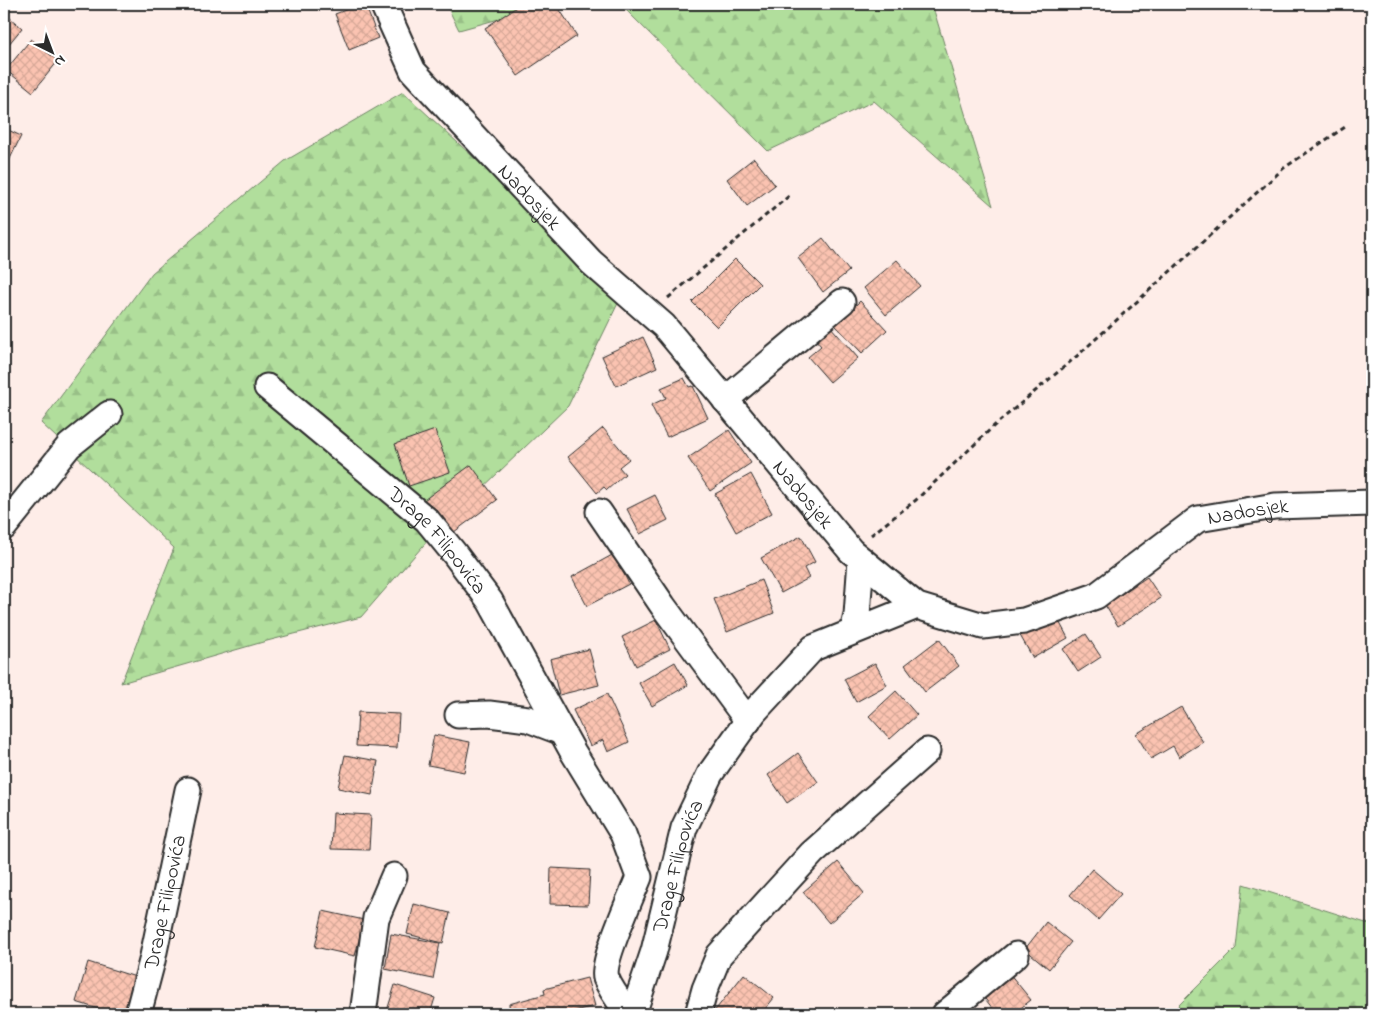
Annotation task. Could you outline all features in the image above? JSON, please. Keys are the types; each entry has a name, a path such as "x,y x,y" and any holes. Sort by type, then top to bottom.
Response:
{"street":[{"name":"Nadosjek","path":"384,4 413,71 591,262 664,326 856,556 917,606 983,626 1024,621 1096,596 1198,519 1275,506 1372,503"},
{"path":"725,400 842,302"},
{"name":"Drage Filipovića","path":"267,387 427,520 490,601 562,732 623,834 639,877 607,958 606,977 618,1000 629,1014"},
{"path":"4,527 69,446 108,414"},
{"path":"599,512 663,606 748,721"},
{"path":"853,631 857,615 856,556"},
{"name":"Drage Filipovića","path":"633,1014 654,951 684,828 710,774 748,721 813,648 917,606"},
{"path":"458,715 489,714 528,719 562,732"},
{"path":"698,1014 718,955 812,853 927,750"},
{"name":"Drage Filipovića","path":"138,1014 152,961 188,790"},
{"path":"363,1014 376,918 394,876"},
{"path":"945,1014 1016,955"}],"path":[{"path":"856,556 995,425 1077,356 1284,168 1345,127"},
{"path":"649,313 790,195"}],"green space":[{"path":"446,4 553,4 459,30"},
{"path":"620,4 932,4 993,206 874,101 768,151"},
{"path":"403,92 622,295 568,406 429,539 361,617 263,642 121,683 174,548 41,423 152,273 285,161"},
{"path":"1243,884 1372,925 1372,1014 1170,1014 1236,948"}],"building":[{"path":"365,4 378,38 349,50 335,14"},
{"path":"521,4 556,4 577,36 518,76 485,28"},
{"path":"4,13 22,28 4,50"},
{"path":"31,39 58,61 33,92 6,70"},
{"path":"4,128 21,136 7,165 4,164"},
{"path":"754,158 775,185 747,206 727,179"},
{"path":"823,238 849,271 823,292 798,258"},
{"path":"735,259 760,284 717,327 692,302"},
{"path":"897,260 920,286 886,315 864,288"},
{"path":"860,301 887,330 862,353 835,325"},
{"path":"830,326 858,358 830,382 808,357 821,346 815,339"},
{"path":"643,337 657,367 616,386 602,356"},
{"path":"684,378 689,387 693,386 708,418 667,437 651,405 666,398 661,388"},
{"path":"603,428 629,459 619,467 625,474 607,490 604,487 597,493 568,457"},
{"path":"435,430 450,472 409,486 395,444"},
{"path":"729,430 751,463 710,491 688,458"},
{"path":"471,465 497,500 450,535 424,500"},
{"path":"751,474 772,513 736,532 715,494"},
{"path":"655,495 668,520 640,534 627,509"},
{"path":"801,536 815,562 804,568 809,578 781,593 761,558"},
{"path":"614,554 629,584 587,606 572,577"},
{"path":"1147,577 1161,598 1118,626 1105,605"},
{"path":"761,580 774,613 727,632 714,599"},
{"path":"1054,612 1068,638 1033,658 1018,632"},
{"path":"656,620 670,649 636,666 622,637"},
{"path":"1086,634 1101,657 1078,672 1063,649"},
{"path":"939,639 959,666 925,692 905,665"},
{"path":"589,649 599,685 559,695 550,659"},
{"path":"675,662 688,685 652,706 639,683"},
{"path":"875,663 887,685 856,702 844,679"},
{"path":"896,691 917,715 890,739 869,716"},
{"path":"607,694 629,742 608,752 603,740 590,746 573,710"},
{"path":"1181,707 1203,742 1179,757 1173,746 1151,759 1136,734"},
{"path":"358,712 399,714 397,748 356,746"},
{"path":"434,735 470,742 464,772 428,765"},
{"path":"798,753 818,782 787,803 768,775"},
{"path":"345,755 378,761 372,795 338,788"},
{"path":"333,813 371,815 369,850 331,849"},
{"path":"838,862 864,893 829,923 803,892"},
{"path":"551,868 590,870 588,905 550,904"},
{"path":"1092,869 1121,894 1098,920 1070,895"},
{"path":"414,904 450,913 443,943 407,934"},
{"path":"323,911 364,920 355,956 315,947"},
{"path":"1046,922 1071,942 1049,969 1025,949"},
{"path":"391,934 440,943 433,979 385,969"},
{"path":"88,962 139,978 127,1014 101,1014 102,1010 76,1002"},
{"path":"1009,973 1031,1000 1013,1014 997,1014 982,995"},
{"path":"744,974 774,998 761,1014 713,1013"},
{"path":"587,978 595,1006 561,1014 510,1014 509,1004 545,994 544,989"},
{"path":"395,985 435,998 430,1014 386,1014"},
{"path":"312,1008 352,1011 351,1014 312,1014"}]}
